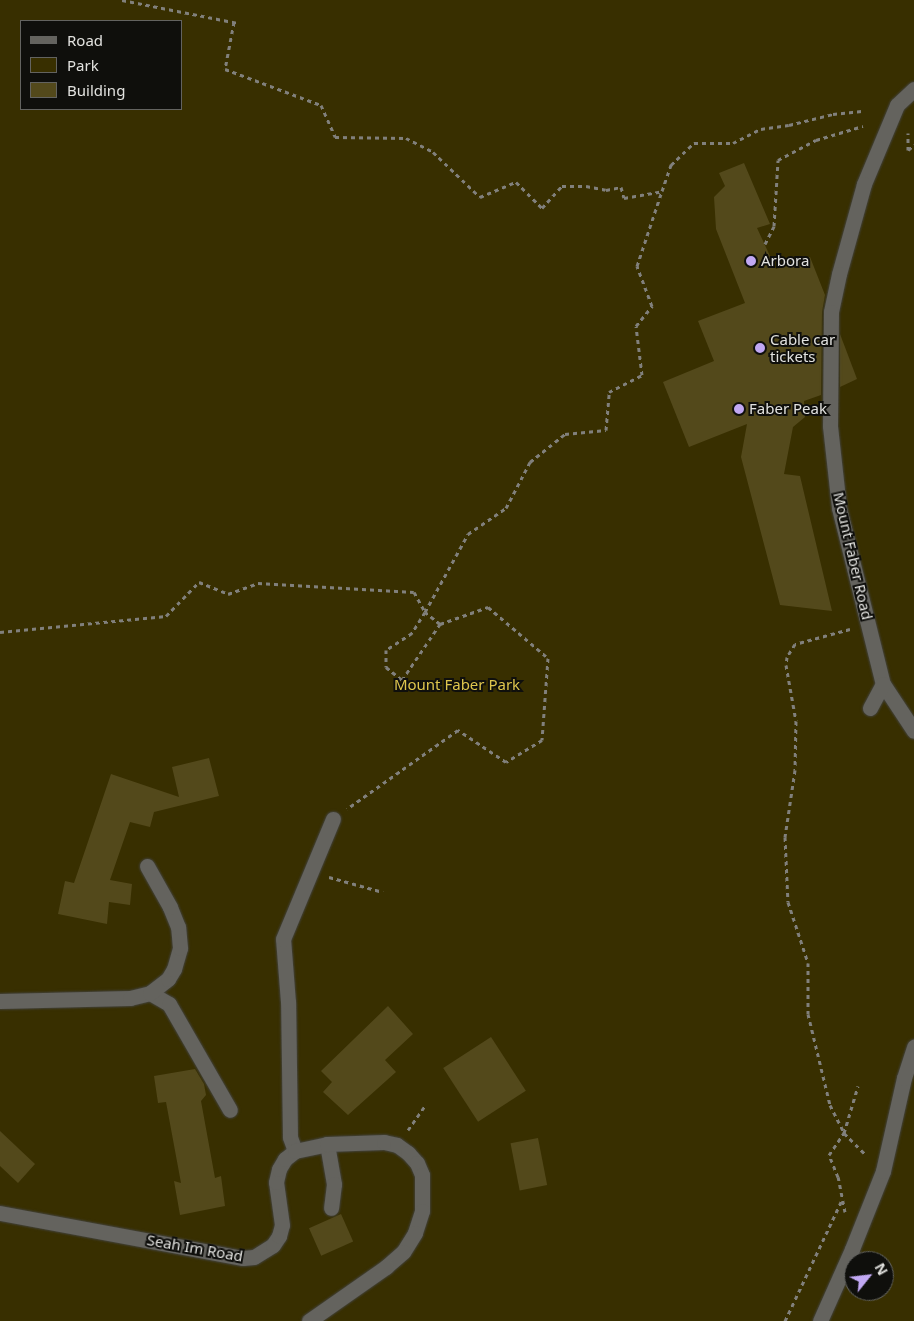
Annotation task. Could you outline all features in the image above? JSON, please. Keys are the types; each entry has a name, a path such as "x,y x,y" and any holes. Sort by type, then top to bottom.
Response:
{"street":[{"name":"Mount Faber Road","path":"914,89 897,105 864,184 831,312 830,426 839,508 883,684 914,731"},
{"path":"870,708 883,684"},
{"path":"309,1321 403,1252 415,1233 422,1211 422,1175 417,1163 408,1152 397,1145 384,1142 327,1144 295,1151 290,1137 288,1002 283,939 332,820"},
{"path":"0,1001 130,998 150,993 168,979 174,969 180,948 178,927 170,907 147,866"},
{"path":"150,993 169,1004 230,1110"},
{"path":"820,1321 852,1249 883,1171 904,1078 914,1047"},
{"path":"327,1144 334,1184 331,1208"},
{"name":"Seah Im Road","path":"0,1213 242,1258 254,1257 268,1249 279,1236 282,1225 276,1182 282,1164 295,1151"}],"path":[{"path":"122,0 236,22 225,69 321,105 336,136 406,138 434,152 480,197 516,182 542,208 562,186 586,186 606,190 621,187 624,198 662,190"},
{"path":"332,820 458,730 506,762 542,740 548,658 488,607 440,624 402,680 386,667 386,650 412,633 468,534 506,508 530,462 565,434 606,430 609,392 642,375 636,326 652,306 637,266 672,165 694,144 733,143 761,129 789,125 833,114 862,111"},
{"path":"765,244 774,226 778,160 816,140 863,126"},
{"path":"908,150 914,145"},
{"path":"0,632 166,616 200,582 228,594 258,583 414,592 425,612 440,624"},
{"path":"853,628 796,644 787,657 786,664 796,721 795,770 786,837 788,902 808,963 808,1014 830,1106 844,1133 883,1171"},
{"path":"311,872 383,892"},
{"path":"785,1321 842,1199 838,1177 829,1155 844,1133 858,1086"},
{"path":"404,1135 425,1106"}],"green space":[{"name":"Mount Faber Park","path":"0,0 914,0 914,1321 0,1321"}],"building":[{"name":"Faber Peak","path":"744,163 770,224 757,228 776,269 810,257 825,295 822,312 821,395 804,401 805,417 793,427 784,474 800,476 832,611 780,605 741,457 747,424 689,447 663,382 714,361 698,321 745,303 716,229 714,197 725,186 719,173"},
{"path":"840,334 857,379 840,387"},
{"path":"209,758 219,796 154,812 150,827 130,822 110,880 132,884 130,905 109,902 107,924 58,914 65,881 74,883 111,774 179,797 172,767"},
{"path":"388,1006 413,1034 385,1060 396,1072 348,1115 323,1092 332,1082 321,1071"},
{"path":"491,1037 526,1091 478,1122 443,1068"},
{"path":"195,1069 204,1084 206,1095 201,1101 215,1178 221,1176 225,1206 180,1215 174,1181 181,1183 166,1102 158,1103 154,1076"},
{"path":"0,1131 35,1164 18,1183 0,1166"},
{"path":"538,1138 547,1185 520,1190 511,1143"},
{"path":"341,1214 353,1241 321,1256 309,1228"}],"place":[{"name":"Arbora","path":"751,261"},
{"name":"Cable car tickets","path":"760,348"},
{"name":"Faber Peak","path":"739,409"}]}
